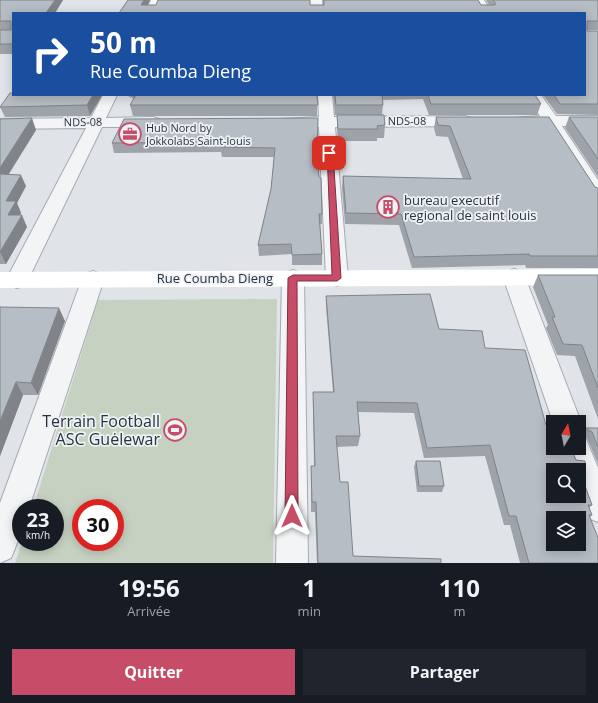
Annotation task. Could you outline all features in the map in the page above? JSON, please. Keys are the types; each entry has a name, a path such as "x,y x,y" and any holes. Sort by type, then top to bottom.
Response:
{"street":[{"path":"151,12 157,0"},
{"path":"316,0 317,12"},
{"path":"478,0 485,12"},
{"path":"9,280 98,122 110,96"},
{"path":"325,96 337,278"},
{"path":"535,96 598,194"},
{"name":"NDS-08","path":"272,122 482,121"},
{"path":"506,121 598,121"},
{"name":"NDS-08","path":"0,124 169,122"},
{"path":"514,277 564,415"},
{"name":"Rue Coumba Dieng","path":"9,280 598,277"},
{"path":"292,563 293,278"},
{"path":"2,534 93,279"},
{"path":"579,455 598,507"}],"green space":[{"path":"277,299 273,563 15,563 19,551 64,551 64,499 36,499 98,300"}],"building":[{"path":"0,0 55,0 47,12 12,12 12,44 0,44 0,30 11,30 11,21 0,21"},
{"path":"128,0 144,0 141,5 156,5 158,0 310,0 310,5 324,5 324,0 478,0 481,5 494,5 496,4 493,0 598,0 598,21 587,21 587,31 598,31 598,104 560,104 555,96 586,96 586,12 120,12"},
{"path":"10,93 12,93 12,96 92,96 87,105 0,107"},
{"path":"135,96 317,96 318,105 130,105"},
{"path":"335,96 382,96 383,105 336,105"},
{"path":"428,96 536,96 541,104 431,104"},
{"path":"337,115 384,115 385,125 377,126 378,129 338,129"},
{"path":"436,117 549,117 595,187 598,188 598,256 530,256 529,254 414,257 401,214 346,213 343,176 471,179 450,126 438,125"},
{"path":"569,117 598,117 598,159"},
{"path":"32,118 0,168 0,119"},
{"path":"318,118 317,154 319,177 321,178 322,214 319,214 322,254 292,255 291,244 258,245 271,189 275,148 221,147 221,142 112,143 124,119"},
{"path":"0,174 21,175 6,201 16,201 8,215 22,215 0,252"},
{"path":"538,275 598,275 598,388 582,345 563,344 552,317 555,317"},
{"path":"430,294 439,329 482,331 485,348 525,350 546,425 546,455 574,455 576,460 585,461 585,463 546,463 546,503 586,503 586,489 592,505 588,505 592,515 589,515 598,538 598,563 529,563 516,516 509,516 490,445 427,448 417,403 357,402 360,436 336,436 340,482 348,482 353,556 441,559 441,563 318,563 316,502 312,502 311,466 315,466 313,392 334,392 326,296"},
{"path":"0,307 59,308 31,383 16,382 0,421"},
{"path":"586,428 598,428 598,447 592,432"},
{"path":"416,461 440,461 444,486 419,486"}],"place":[{"name":"Hub Nord by Jokkolabs Saint-louis","path":"130,134"},
{"name":"bureau executif regional de saint louis","path":"388,207"},
{"name":"Terrain Football ASC Guėlewar","path":"175,430"}],"route":[{"path":"292,516 293,278 337,278 329,153"}]}
